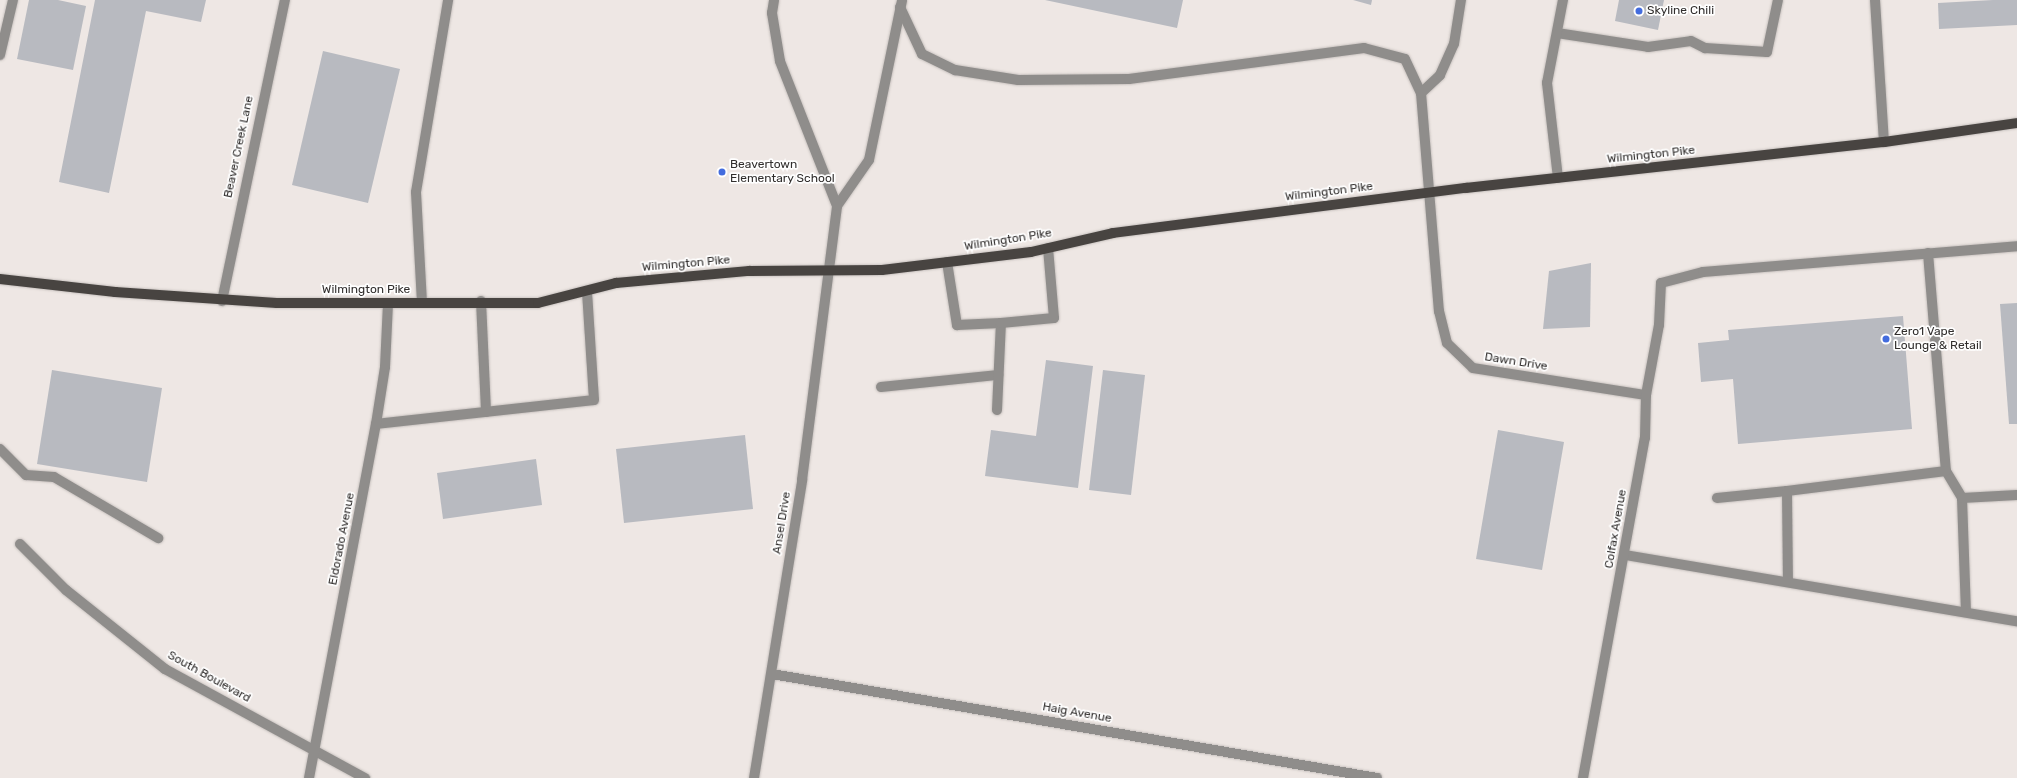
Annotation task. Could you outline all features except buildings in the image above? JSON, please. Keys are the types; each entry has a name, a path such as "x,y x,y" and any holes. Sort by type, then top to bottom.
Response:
{"main road":[{"name":"Wilmington Pike","path":"0,279 222,301 388,304 481,301 538,303 616,284 748,271 882,270 1048,248 1113,233 1429,193 1884,142 2017,123"}],"street":[{"path":"0,55 13,0"},
{"name":"Beaver Creek Lane","path":"222,301 285,0"},
{"path":"422,303 416,192 448,0"},
{"path":"774,0 772,13 780,61 837,206"},
{"path":"901,4 922,54 955,70 971,73 1018,80 1129,79 1364,48 1405,59 1421,93 1440,75 1454,44 1461,0"},
{"path":"1558,178 1547,83 1563,0"},
{"path":"1557,33 1648,47 1690,41 1705,48 1767,52 1778,0"},
{"path":"1875,0 1884,142"},
{"path":"837,206 869,160 901,4"},
{"name":"Dawn Drive","path":"1421,93 1439,310 1447,343 1473,368 1646,395"},
{"name":"Ansel Drive","path":"754,778 772,674 802,480 837,206"},
{"path":"1966,612 1962,498 1946,471 1928,253 2017,246"},
{"path":"947,262 958,325 1054,318 1048,248"},
{"name":"Colfax Avenue","path":"1583,778 1625,555 1645,438 1646,395 1658,325 1661,282 1703,272 1928,253"},
{"path":"376,424 594,400 587,291"},
{"path":"481,301 486,412"},
{"name":"Eldorado Avenue","path":"309,778 386,367 388,304"},
{"path":"997,410 1001,323"},
{"path":"881,387 998,375"},
{"path":"1,450 26,476 54,477 158,538"},
{"path":"1717,498 1787,491 1946,471"},
{"path":"1787,491 1788,581"},
{"path":"1962,498 2017,495"},
{"name":"South Boulevard","path":"20,544 66,590 165,669 365,778"},
{"path":"1625,555 1788,581 2017,621"},
{"name":"Haig Avenue","path":"772,674 1377,778"}],"place":[{"name":"Skyline Chili","path":"1639,11"},
{"name":"Beavertown Elementary School","path":"722,172"},
{"name":"Zero1 Vape Lounge & Retail","path":"1886,339"}]}
